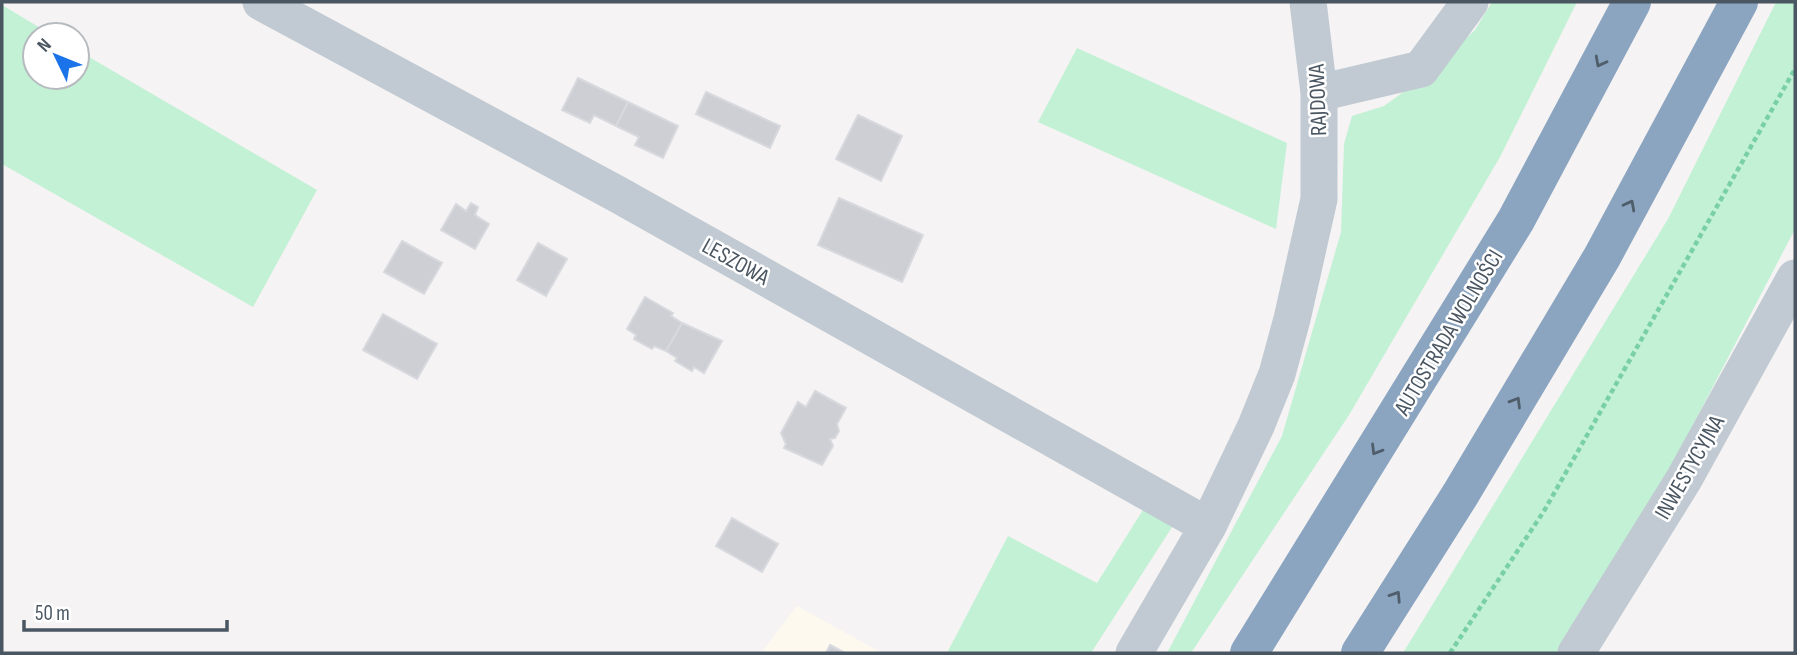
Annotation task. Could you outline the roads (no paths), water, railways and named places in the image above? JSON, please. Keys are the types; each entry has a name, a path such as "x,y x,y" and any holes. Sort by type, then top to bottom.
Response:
{"highway":[{"name":"AUTOSTRADA WOLNOŚCI","path":"1249,653 1516,220 1632,2"},
{"path":"1360,653 1460,495 1602,257 1739,2"}],"street":[{"name":"LESZOWA","path":"261,2 617,194 1208,526"},
{"name":"RAJDOWA","path":"1134,653 1208,526 1256,426 1277,374 1319,200 1319,93 1308,2"},
{"path":"1319,93 1421,69 1471,2"},
{"name":"INWESTYCYJNA","path":"1576,653 1684,479 1795,278"}]}
